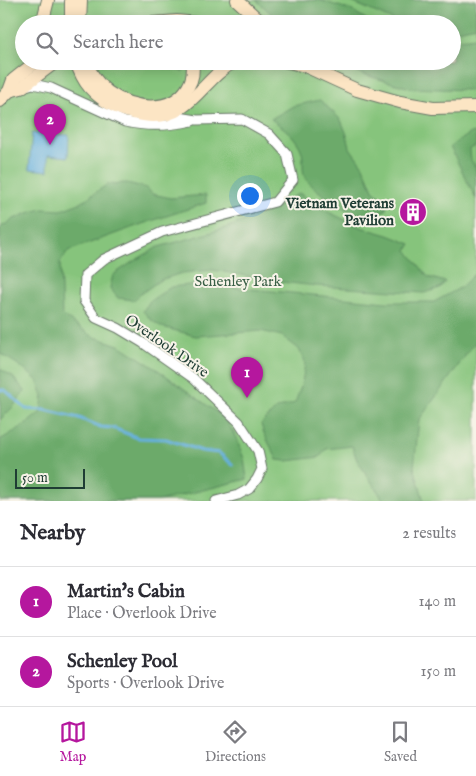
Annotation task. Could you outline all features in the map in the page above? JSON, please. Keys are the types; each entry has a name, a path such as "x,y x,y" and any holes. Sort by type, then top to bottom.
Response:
{"main road":[{"path":"44,15 48,0"},
{"path":"71,0 71,15"},
{"path":"80,15 81,0"},
{"path":"237,0 253,15"},
{"path":"14,86 21,70"},
{"path":"0,101 14,86 24,70"},
{"path":"14,86 42,70"},
{"path":"79,70 91,89 110,104 132,113 154,116 167,115 181,108 223,70"},
{"path":"90,70 94,78 110,94 132,104 151,107 171,103 185,93 191,83 193,70"},
{"path":"317,70 357,90 400,102 433,108 476,107"}],"street":[{"name":"Overlook Drive","path":"14,86 33,84 50,88 125,122 137,125 161,125 197,120 242,119 269,134 287,154 293,180 275,202 162,232 104,259 85,275 84,301 96,318 118,328 143,343 193,378 239,422 258,451 262,469 249,489 238,495 216,501"},
{"name":"Overlook Drive","path":"167,115 197,120"}],"green space":[{"name":"Schenley Park","path":"0,0 476,0 476,501 0,501"},
{"path":"256,0 319,0 351,10 359,15 273,15"},
{"path":"347,0 476,0 476,26 461,29 461,15 381,15"},
{"path":"476,37 476,89 410,88 352,70 461,70 461,39"},
{"path":"320,100 341,120 350,148 363,166 373,190 386,201 386,210 365,214 352,212 340,206 306,180 300,147 285,129 271,119 293,106"},
{"path":"476,132 476,146 470,149 471,160 476,168 476,199 450,147 471,133"},
{"path":"127,183 147,188 152,194 171,198 206,195 206,203 68,251 60,263 62,315 92,336 121,346 226,419 244,459 247,479 159,501 0,501 0,440 25,425 41,412 43,396 37,380 0,353 0,228 28,213 42,209 61,210 80,203 108,184"},
{"path":"299,193 322,209 360,227 411,244 407,250 428,277 445,282 440,288 424,293 317,286 281,282 213,270 182,273 160,280 134,300 118,298 110,288 113,275 158,247 226,228 274,209"},
{"path":"476,272 476,341 419,420 414,467 424,501 384,501 357,460 352,446 326,449 320,457 287,461 277,460 261,424 276,409 295,403 302,384 305,363 299,349 282,336 261,331 196,336 162,327 151,320 143,311 150,301 171,287 198,284 386,302 434,302 460,288"},
{"path":"0,369 12,376 25,391 0,420"}],"water":[{"path":"32,133 69,135 68,157 48,155 48,171 29,169"}],"waterway":[{"path":"0,390 5,390 26,409 45,410 79,418 138,438 166,439 202,451 219,453 233,465"}],"place":[{"name":"Schenley Pool","path":"50,145"},
{"name":"Vietnam Veterans Pavilion","path":"413,212"},
{"name":"Martin's Cabin","path":"247,398"}]}
